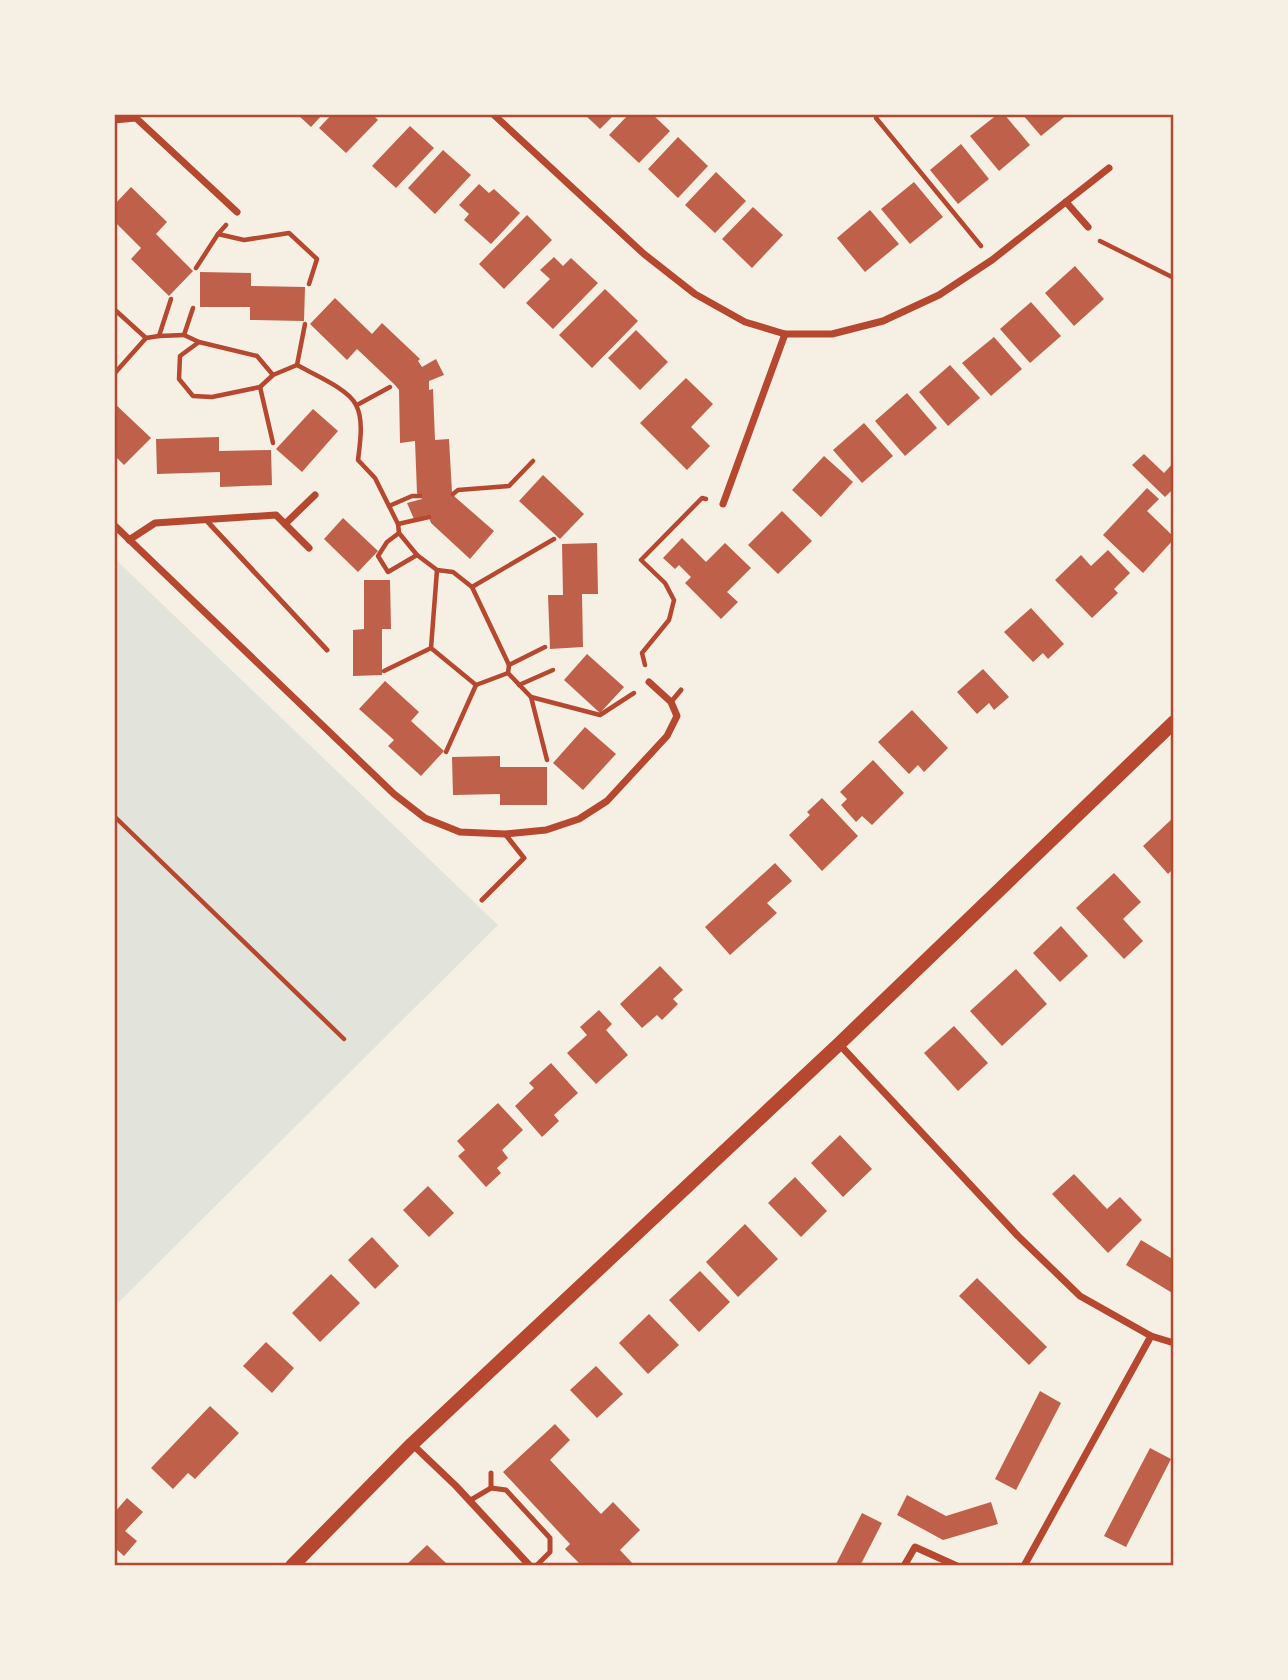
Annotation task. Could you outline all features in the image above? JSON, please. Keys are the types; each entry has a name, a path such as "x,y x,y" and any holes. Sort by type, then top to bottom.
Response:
{"main road":[{"path":"292,1566 412,1444 839,1044 1174,722"}],"street":[{"path":"493,114 644,254 695,294 745,321 785,334 832,334 883,321 939,295 992,260 1109,168"},
{"path":"114,120 136,118 237,212"},
{"path":"1066,202 1088,228"},
{"path":"723,505 785,334"},
{"path":"285,524 314,495"},
{"path":"129,540 155,523 276,515 309,548"},
{"path":"114,525 394,794 425,818 460,832 505,834 545,830 579,819 607,800 667,736 677,716 671,702 649,682"},
{"path":"839,1044 1018,1236 1080,1296 1151,1336 1174,1343"},
{"path":"1024,1566 1151,1336"},
{"path":"412,1444 530,1566"},
{"path":"904,1566 915,1547 957,1566"}],"lane":[{"path":"206,520 327,650"},
{"path":"671,702 681,690"},
{"path":"482,900 524,858 505,834"},
{"path":"491,1473 491,1488"},
{"path":"470,1501 491,1488 506,1490 550,1538 550,1552 536,1566"}],"path":[{"path":"878,114 876,118 992,260"},
{"path":"196,268 218,234 237,212"},
{"path":"1088,228 1102,243 1174,278"},
{"path":"218,234 244,240 289,233 317,259 309,284"},
{"path":"159,337 171,299"},
{"path":"184,335 193,308"},
{"path":"114,309 146,338"},
{"path":"297,365 305,324"},
{"path":"114,374 146,338 184,335 199,342 257,356 273,374"},
{"path":"199,342 180,356 179,379 193,396 212,397 260,387 273,374 297,365"},
{"path":"297,365 347,394 356,405 362,433 358,460 375,478 398,524 399,533 417,555 437,570 453,572 472,587 509,665 508,673 531,697 600,715 649,682 642,653 669,620 674,600 665,583 642,560 702,498 723,505"},
{"path":"260,387 274,443"},
{"path":"356,405 390,387"},
{"path":"453,494 458,490 509,486 534,461"},
{"path":"390,506 412,496 420,496"},
{"path":"398,524 429,517"},
{"path":"399,533 387,542 378,556 388,572 417,555"},
{"path":"472,587 554,538"},
{"path":"431,648 437,570"},
{"path":"509,665 545,647"},
{"path":"384,671 431,648"},
{"path":"431,648 476,685"},
{"path":"519,685 552,670"},
{"path":"446,752 476,685 508,673"},
{"path":"531,697 547,760"},
{"path":"114,816 344,1039"}],"shaded area":[{"path":"114,558 498,925 114,1307"}],"building":[{"path":"297,114 323,114 311,127"},
{"path":"332,114 372,114 378,120 346,153 319,128"},
{"path":"584,114 615,114 600,129"},
{"path":"629,114 652,114 670,131 639,163 609,135"},
{"path":"998,114 1004,114 1030,145 999,171 970,136"},
{"path":"1022,114 1068,114 1041,136"},
{"path":"410,126 434,148 396,188 372,166"},
{"path":"678,137 708,166 678,198 648,169"},
{"path":"961,144 989,179 958,204 930,170"},
{"path":"443,150 471,175 435,214 408,188"},
{"path":"716,172 746,201 715,233 685,205"},
{"path":"914,182 943,217 910,244 881,209"},
{"path":"479,184 489,193 494,189 520,213 491,244 464,220 469,214 459,205"},
{"path":"131,187 167,222 156,234 193,271 169,296 131,259 141,248 114,221 114,205"},
{"path":"753,207 783,235 752,268 722,239"},
{"path":"870,210 899,244 865,272 837,238"},
{"path":"527,215 552,240 504,289 479,264"},
{"path":"554,257 563,266 571,258 598,283 553,329 526,303 550,279 540,270"},
{"path":"1075,266 1104,299 1074,326 1045,293"},
{"path":"200,272 251,273 251,286 305,287 304,321 250,320 250,307 200,307"},
{"path":"605,289 638,321 592,368 559,335"},
{"path":"335,298 372,334 382,323 420,359 418,361 422,367 436,359 444,375 429,381 429,390 433,389 435,440 449,439 452,492 494,531 470,559 431,523 428,515 414,519 407,503 422,499 417,493 415,441 400,443 399,390 357,349 347,360 310,324"},
{"path":"1031,302 1061,336 1030,363 1000,329"},
{"path":"636,330 668,362 640,390 608,358"},
{"path":"994,337 1022,369 991,396 962,363"},
{"path":"950,365 980,398 948,426 919,392"},
{"path":"686,378 713,404 691,427 710,446 687,470 640,423"},
{"path":"907,393 937,428 905,456 875,421"},
{"path":"114,403 151,438 124,465 114,455"},
{"path":"313,409 338,431 302,472 276,449"},
{"path":"864,423 893,456 862,483 833,450"},
{"path":"219,437 219,451 271,450 272,485 220,487 220,472 157,474 156,439"},
{"path":"1144,454 1164,473 1174,462 1174,488 1165,497 1132,465"},
{"path":"824,456 853,482 821,517 792,490"},
{"path":"543,475 584,514 560,539 519,501"},
{"path":"1147,488 1159,499 1147,511 1174,539 1143,573 1103,535"},
{"path":"782,511 812,541 778,574 748,545"},
{"path":"343,518 378,551 358,572 324,539"},
{"path":"682,538 706,562 725,543 751,568 727,592 738,602 721,619 685,583 691,577 679,565 675,569 663,558"},
{"path":"597,543 598,594 582,594 583,647 550,649 548,595 563,595 562,544"},
{"path":"1108,550 1130,573 1114,589 1118,593 1092,618 1055,580 1081,555 1091,566"},
{"path":"364,580 390,580 391,629 382,629 382,675 353,676 353,630 364,629"},
{"path":"1031,608 1064,644 1048,659 1043,653 1033,662 1004,632"},
{"path":"587,654 624,687 600,713 564,680"},
{"path":"983,669 1009,697 994,710 989,703 977,714 957,692"},
{"path":"385,681 419,712 411,721 444,751 421,776 388,746 394,740 359,709"},
{"path":"912,710 948,748 924,772 918,765 909,774 878,742"},
{"path":"585,727 616,754 583,790 553,763"},
{"path":"500,756 500,767 547,767 547,805 500,805 500,794 453,795 452,757"},
{"path":"873,760 904,793 872,825 862,816 856,822 841,805 847,799 840,792"},
{"path":"822,798 858,836 822,871 789,835 810,815 807,812"},
{"path":"1174,817 1174,868 1168,874 1143,846"},
{"path":"775,863 792,881 767,903 777,913 730,955 705,927"},
{"path":"1114,873 1141,902 1123,919 1143,941 1124,959 1076,908"},
{"path":"1061,926 1088,956 1060,982 1033,953"},
{"path":"660,966 683,990 673,999 678,1004 662,1020 657,1015 642,1028 620,1004"},
{"path":"1016,969 1047,1004 1002,1046 970,1011"},
{"path":"599,1010 612,1024 606,1030 628,1055 596,1084 567,1053 587,1035 580,1027"},
{"path":"954,1026 988,1063 958,1091 924,1053"},
{"path":"551,1063 578,1093 554,1115 559,1121 542,1137 515,1106 534,1088 529,1083"},
{"path":"498,1103 523,1130 502,1150 508,1158 497,1168 501,1173 486,1187 458,1156 465,1150 457,1141"},
{"path":"840,1135 872,1169 843,1197 811,1163"},
{"path":"1074,1174 1107,1209 1120,1197 1142,1220 1108,1253 1052,1194"},
{"path":"795,1177 827,1211 801,1237 768,1203"},
{"path":"428,1186 454,1213 429,1237 403,1210"},
{"path":"745,1224 778,1259 738,1297 706,1262"},
{"path":"372,1237 399,1266 375,1289 348,1260"},
{"path":"1141,1240 1174,1260 1174,1294 1126,1265"},
{"path":"700,1271 730,1302 699,1332 669,1300"},
{"path":"331,1274 360,1303 320,1342 292,1313"},
{"path":"977,1278 1047,1347 1029,1365 959,1296"},
{"path":"649,1314 679,1345 648,1374 619,1343"},
{"path":"266,1342 294,1368 272,1393 243,1366"},
{"path":"596,1366 623,1394 597,1418 570,1390"},
{"path":"1040,1391 1061,1403 1016,1490 995,1479"},
{"path":"210,1406 239,1433 195,1479 188,1473 173,1489 151,1468"},
{"path":"555,1424 570,1440 550,1460 601,1514 613,1502 640,1530 620,1550 633,1564 630,1566 582,1566 565,1549 570,1544 503,1472"},
{"path":"1150,1448 1171,1459 1126,1547 1104,1536"},
{"path":"907,1495 946,1516 991,1502 998,1524 943,1540 897,1515"},
{"path":"127,1498 143,1512 125,1531 137,1541 124,1556 114,1547 114,1513"},
{"path":"862,1513 882,1523 860,1566 835,1566"},
{"path":"427,1545 449,1566 405,1566"}]}
